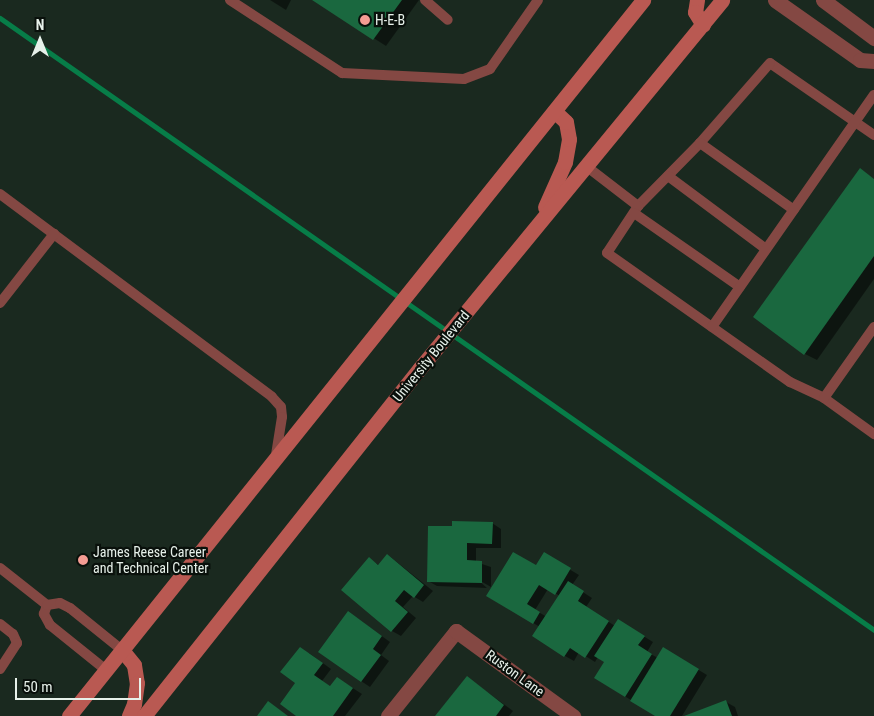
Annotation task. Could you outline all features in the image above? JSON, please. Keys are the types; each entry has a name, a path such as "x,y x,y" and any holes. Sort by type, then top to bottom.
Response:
{"main road":[{"path":"69,716 450,244 643,0"},
{"path":"697,0 695,12 703,25"},
{"name":"University Boulevard","path":"144,716 420,368 722,0"},
{"path":"537,224 565,162 569,139 566,122 554,111"},
{"path":"122,650 134,665 137,683 134,704 128,716"}],"street":[{"path":"776,0 860,60 874,61"},
{"path":"823,0 874,38"},
{"name":"Ruston Lane","path":"388,716 456,630 573,716"}],"lane":[{"path":"230,0 342,73 464,79 490,69 538,0"},
{"path":"425,0 448,20"},
{"path":"874,135 770,63 700,143 636,209 608,253 790,382 824,398 874,434"},
{"path":"712,327 874,95"},
{"path":"700,143 794,210"},
{"path":"586,166 636,209 740,287"},
{"path":"668,176 766,249"},
{"path":"0,194 241,373 281,407 275,460"},
{"path":"0,303 54,234"},
{"path":"824,398 874,327"},
{"path":"0,568 47,605 60,603 70,608 122,650"},
{"path":"47,605 44,614 50,626 106,670"},
{"path":"0,624 13,634 17,643 0,669"}],"building":[{"name":"H-E-B","path":"312,0 402,0 373,40"},
{"path":"860,168 874,179 874,256 804,355 753,317"},
{"path":"452,521 493,522 492,544 467,543 467,560 482,561 482,583 427,582 428,526 452,526"},
{"path":"513,552 536,565 544,552 571,568 555,595 539,585 527,604 540,612 533,624 486,596"},
{"path":"387,554 424,585 414,598 404,590 395,601 408,612 391,632 341,590 369,557 378,565"},
{"path":"568,581 584,591 578,601 609,621 585,658 570,648 564,657 532,636"},
{"path":"348,611 382,636 373,649 381,655 361,682 318,652"},
{"path":"618,619 645,636 638,645 652,654 625,697 594,678 604,662 594,656"},
{"path":"300,647 323,663 314,675 330,686 337,677 353,688 333,716 296,716 280,704 295,683 280,672"},
{"path":"663,647 699,669 670,716 655,716 630,701"},
{"path":"467,676 504,705 496,716 435,716"},
{"path":"726,700 732,716 684,716"},
{"path":"268,701 288,716 257,716"}],"waterway":[{"path":"0,18 874,630"}],"place":[{"name":"H-E-B","path":"365,20"},
{"name":"James Reese Career and Technical Center","path":"83,560"}]}
